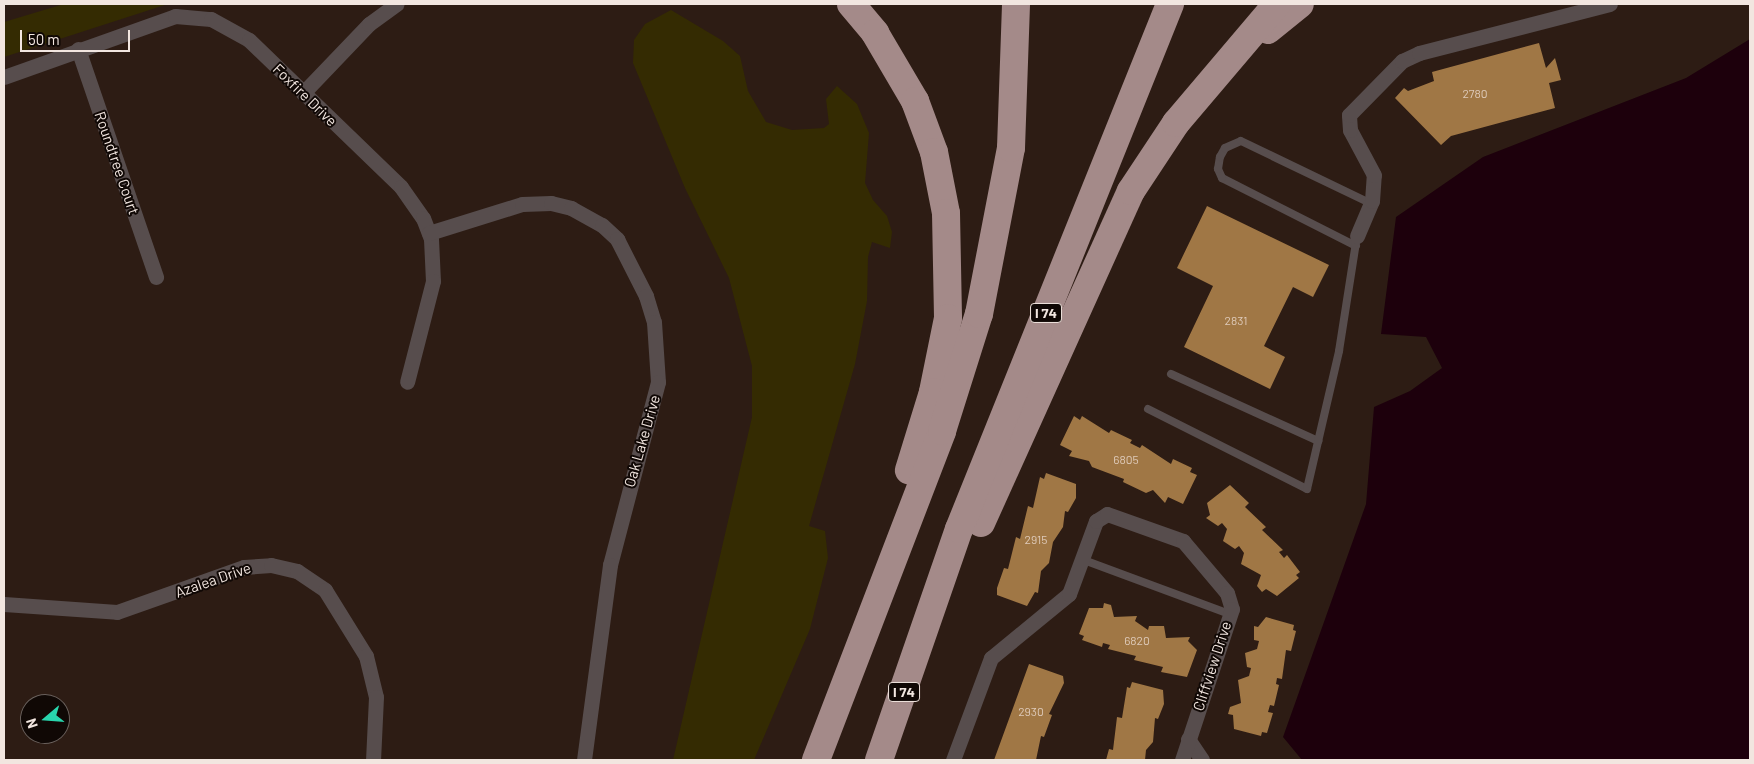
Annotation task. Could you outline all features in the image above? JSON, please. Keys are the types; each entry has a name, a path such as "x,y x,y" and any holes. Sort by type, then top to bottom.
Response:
{"highway":[{"path":"816,760 844,680 933,392 948,318 950,273 941,180 926,128 902,75 852,4"},
{"path":"844,680 942,431 979,314 1011,148 1016,4"},
{"name":"I 74","path":"879,760 929,625 959,529 1170,4"},
{"path":"929,625 975,536 1118,215 1145,167 1193,102 1276,4"},
{"path":"1193,102 1300,4"}],"street":[{"path":"303,93 369,24 398,4"},
{"path":"1356,241 1370,204 1374,174 1350,130 1349,114 1402,61 1419,53 1610,4"},
{"name":"Foxfire Drive","path":"4,77 78,49 175,16 197,16 231,27 249,40 408,195 429,233 434,263 432,287 406,382"},
{"name":"Roundtree Court","path":"78,49 156,278"},
{"name":"Oak Lake Drive","path":"429,233 522,204 551,203 571,208 602,225 617,239 646,296 654,322 658,382 610,565 584,760"},
{"name":"Cliffview Drive","path":"1081,559 1096,521 1106,514 1192,547 1227,593 1230,614 1182,760"},
{"path":"953,760 991,658 1064,600 1072,588 1081,559"},
{"name":"Azalea Drive","path":"4,604 117,612 244,566 271,565 297,571 325,590 366,656 376,697 373,760"},
{"path":"1188,739 1202,760"}],"lane":[{"path":"1148,409 1307,489 1339,351 1356,241 1222,178 1218,169 1220,157 1225,148 1241,141 1370,204"},
{"path":"1171,374 1318,441"},
{"path":"1081,559 1230,614"}],"shaded area":[{"path":"64,4 168,4 4,57 4,22"},
{"path":"671,10 723,41 740,56 748,91 766,122 792,130 824,128 829,124 826,99 837,86 857,104 869,133 865,183 873,200 887,216 892,232 890,248 872,242 868,257 867,301 855,364 809,526 825,531 828,558 810,629 754,760 673,760 752,417 752,366 729,278 685,188 633,63 634,40 645,24"},
{"path":"1750,39 1750,760 1302,760 1283,737 1366,504 1374,407 1410,391 1442,368 1426,337 1381,334 1396,217 1483,157 1686,78"}],"building":[{"path":"1539,43 1546,68 1555,58 1561,80 1549,83 1555,108 1451,136 1441,145 1395,98 1404,88 1408,91 1434,81 1432,72"},
{"path":"1207,206 1329,265 1313,297 1293,287 1264,346 1285,357 1270,389 1184,347 1213,286 1177,268"},
{"path":"1074,416 1080,420 1082,416 1109,433 1111,430 1132,440 1130,443 1140,448 1142,445 1171,464 1173,459 1192,468 1190,472 1197,475 1183,504 1168,497 1165,503 1153,490 1146,493 1123,482 1124,479 1092,467 1089,461 1069,456 1072,451 1060,445"},
{"path":"1046,473 1076,484 1076,498 1068,512 1065,511 1063,527 1053,542 1049,563 1041,571 1038,593 1035,592 1027,606 997,595 997,588 1004,568 1008,569 1016,537 1020,539 1028,506 1033,508 1040,477 1044,479"},
{"path":"1230,485 1249,503 1245,507 1266,527 1262,530 1283,550 1279,552 1284,558 1287,555 1300,572 1296,575 1299,578 1277,596 1266,589 1262,592 1257,586 1261,575 1241,564 1244,553 1239,546 1235,549 1223,541 1227,529 1222,523 1218,526 1206,518 1210,515 1207,503"},
{"path":"1104,603 1111,605 1114,617 1137,616 1135,621 1148,630 1149,626 1164,626 1166,638 1190,637 1188,641 1197,650 1187,677 1161,672 1163,667 1134,660 1136,656 1108,649 1110,645 1103,643 1102,647 1082,640 1084,636 1079,634 1089,608 1103,608"},
{"path":"1266,617 1294,625 1293,630 1296,631 1291,651 1286,650 1282,679 1277,678 1276,684 1279,685 1274,706 1270,705 1268,712 1273,713 1267,733 1262,732 1261,736 1234,729 1233,715 1228,714 1230,707 1241,703 1238,680 1249,676 1251,668 1247,667 1245,653 1257,649 1259,641 1254,640 1254,626 1258,627"},
{"path":"1029,664 1063,676 1064,683 1049,714 1052,715 1044,737 1041,736 1036,760 994,760"},
{"path":"1132,682 1163,690 1164,704 1158,719 1155,718 1153,742 1146,750 1145,760 1106,760 1109,749 1113,750 1117,717 1122,718 1127,687 1130,688"}]}
